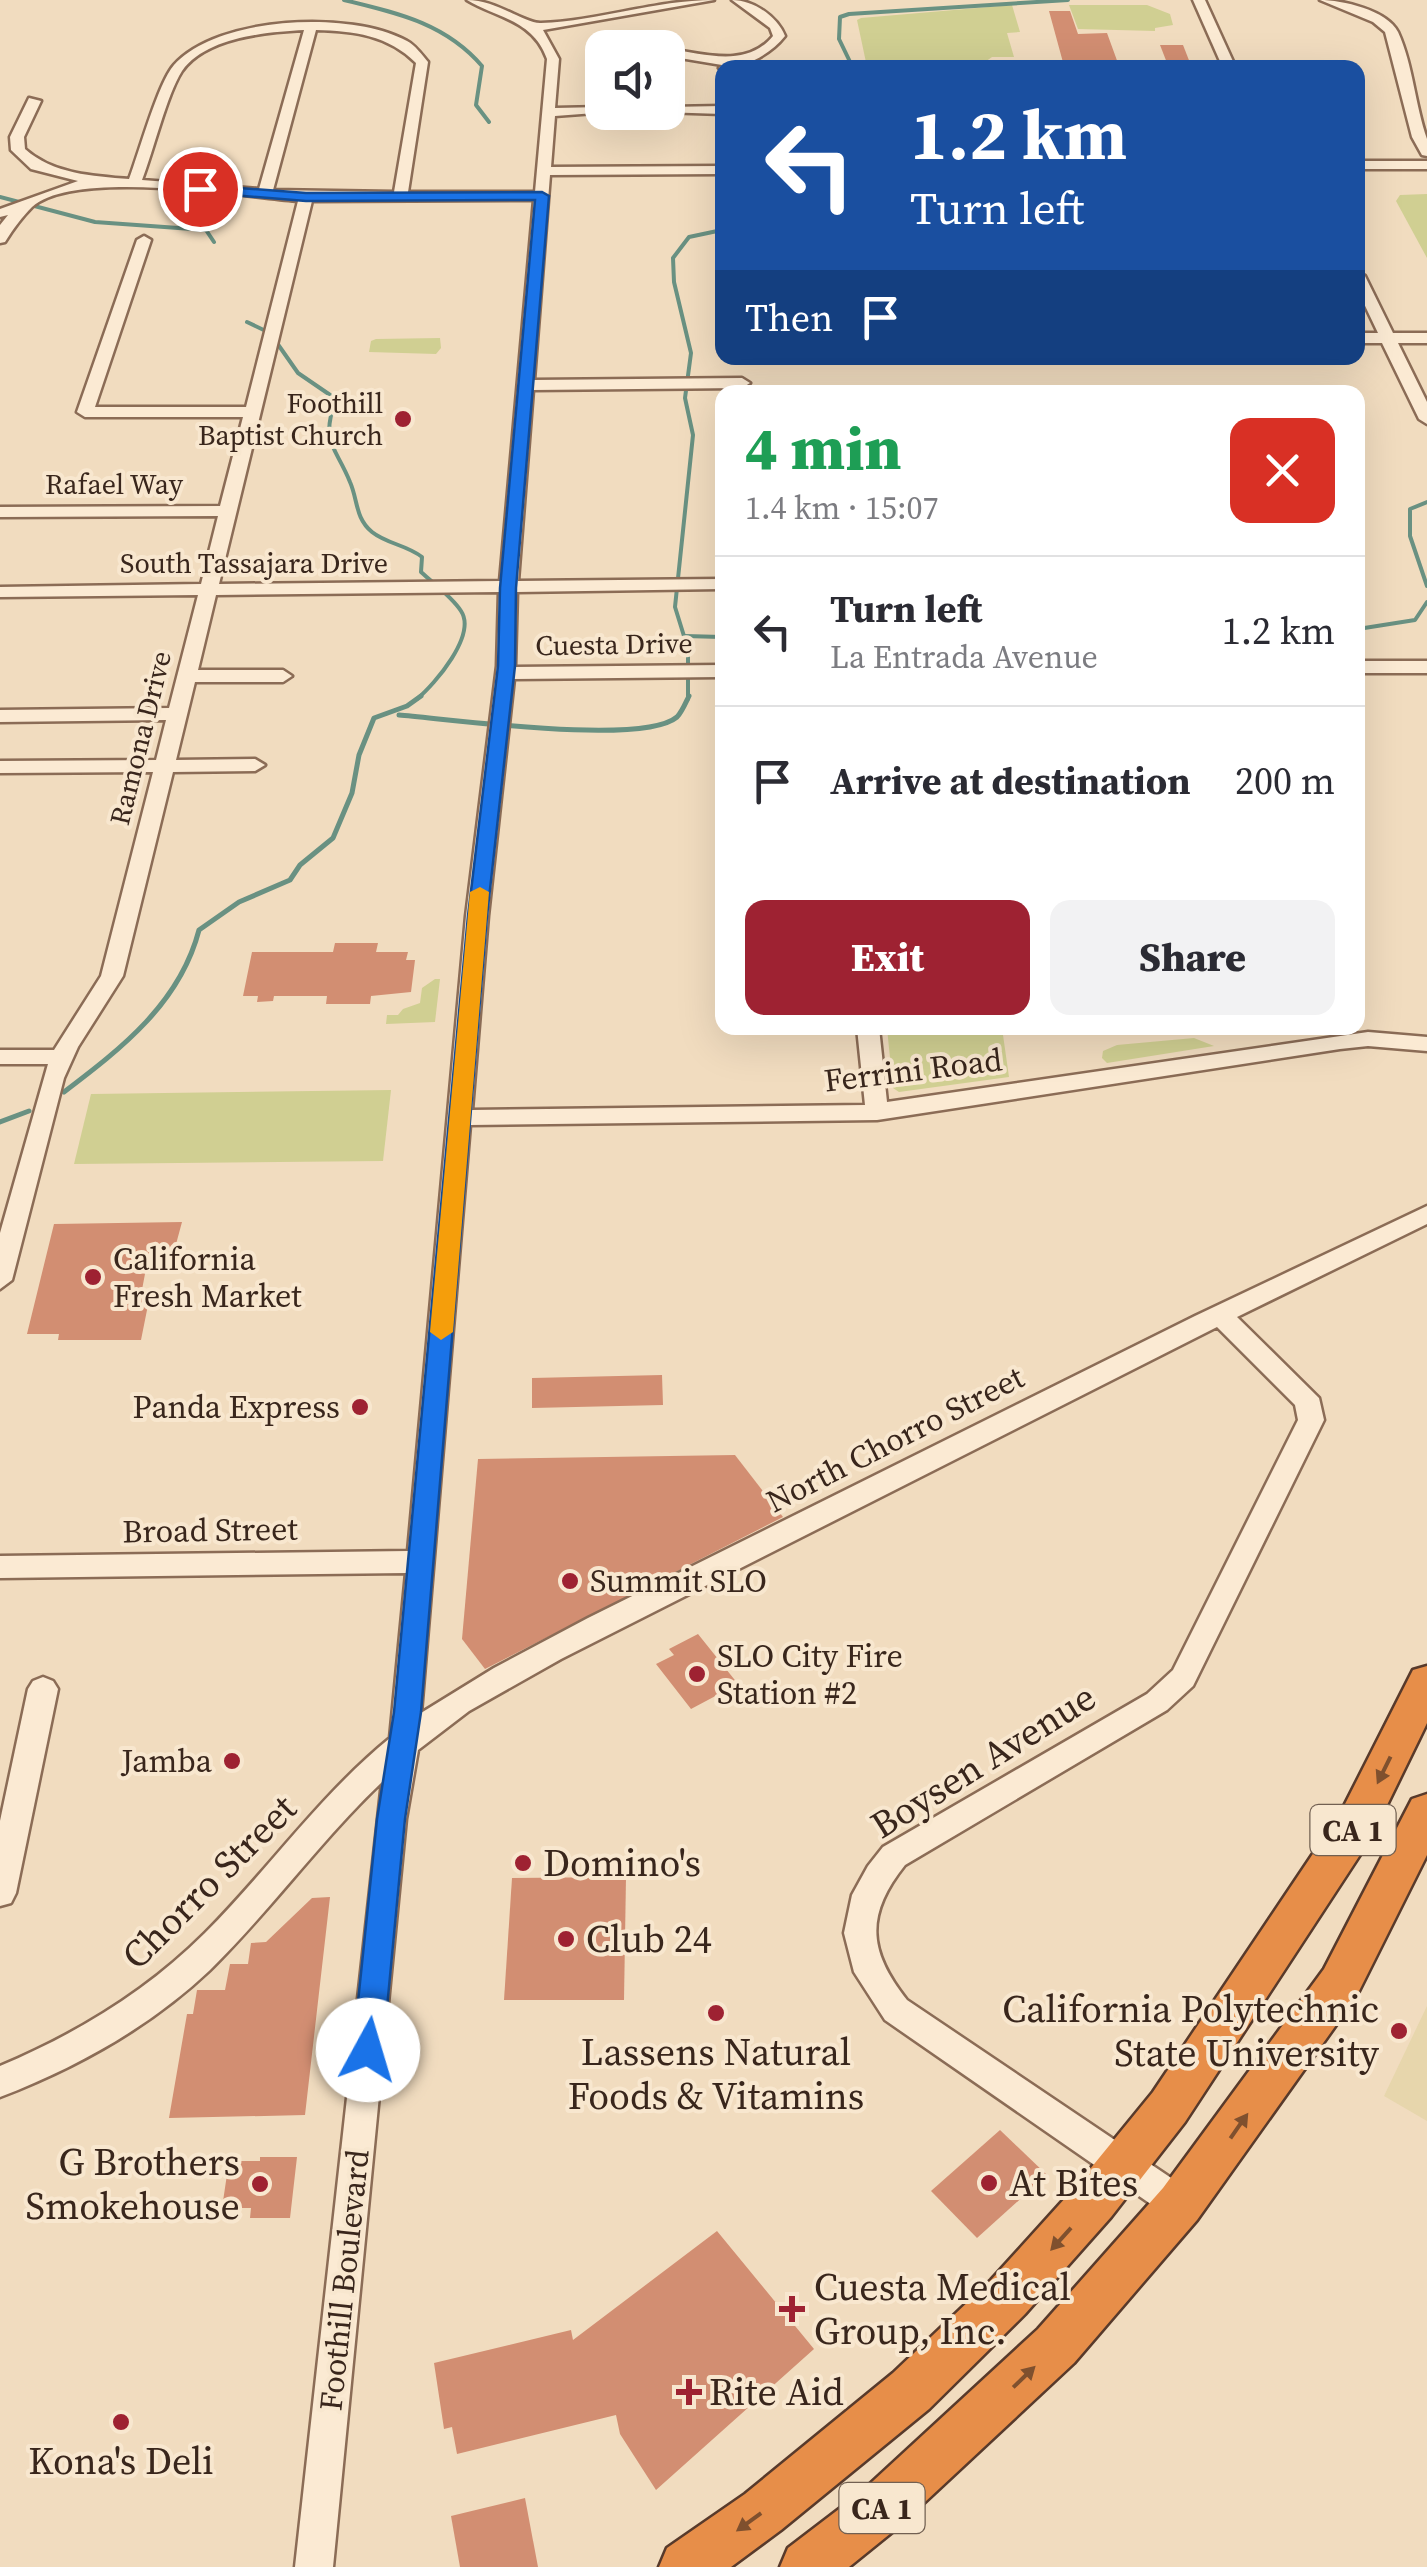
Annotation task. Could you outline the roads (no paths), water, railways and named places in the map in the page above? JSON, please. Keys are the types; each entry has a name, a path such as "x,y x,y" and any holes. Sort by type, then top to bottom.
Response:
{"highway":[{"name":"CA 1","path":"686,2567 763,2512 911,2391 1008,2296 1124,2165 1168,2107 1356,1825 1427,1682"},
{"name":"CA 1","path":"806,2567 878,2512 1056,2346 1180,2204 1340,1982 1427,1812"}],"street":[{"path":"473,0 534,28 708,0"},
{"path":"616,0 630,11"},
{"path":"738,0 776,26 779,36 770,46 739,60"},
{"path":"1200,0 1226,60"},
{"path":"1326,0 1377,20 1391,30 1420,117 1427,152"},
{"path":"134,184 176,70 187,56 239,35 311,27 380,34 404,43 419,55 423,68 400,196"},
{"path":"265,194 311,27"},
{"name":"Foothill Boulevard","path":"314,2567 391,1819 404,1742 478,916 506,673 508,588 552,52 534,28"},
{"path":"685,56 715,62"},
{"path":"34,101 17,138 22,156 47,170 108,182 306,197 542,196"},
{"path":"685,110 715,110"},
{"path":"549,112 585,111"},
{"path":"1365,165 1427,164"},
{"path":"544,171 715,170"},
{"path":"0,239 9,221 35,204 73,186 108,182"},
{"name":"Ramona Drive","path":"0,1280 61,1057 112,976 306,197"},
{"path":"0,213 35,204"},
{"path":"144,240 84,412 252,412"},
{"path":"1365,291 1427,420"},
{"path":"1365,338 1427,338"},
{"path":"527,385 743,382"},
{"name":"Rafael Way","path":"0,512 228,511"},
{"name":"South Tassajara Drive","path":"0,592 715,584"},
{"path":"1365,667 1427,666"},
{"name":"Cuesta Drive","path":"506,673 715,670"},
{"path":"187,676 283,676"},
{"path":"0,716 177,714"},
{"path":"0,767 255,765"},
{"path":"869,1035 877,1112"},
{"name":"Ferrini Road","path":"462,1118 877,1112 1348,1035"},
{"name":"Ferrini Road","path":"1361,1035 1427,1044"},
{"path":"0,1057 61,1057"},
{"name":"North Chorro Street","path":"404,1742 458,1704 589,1632 1427,1214"},
{"name":"Boysen Avenue","path":"1180,2204 896,2010 868,1972 860,1941 862,1909 874,1880 894,1856 1157,1702 1184,1678 1311,1420 1310,1405 1304,1398 1220,1316"},
{"name":"Broad Street","path":"0,1567 421,1562"},
{"path":"0,1893 43,1688"},
{"name":"Chorro Street","path":"0,2082 86,2042 184,1973 404,1742"}],"waterway":[{"path":"344,0 419,22 468,51 482,66 476,105 489,122"},
{"path":"849,60 839,39 840,17 849,14 1068,0"},
{"path":"0,197 95,222 206,230 214,242"},
{"path":"688,698 688,649 675,607 693,435 685,398 691,353 674,282 673,258 689,237 715,231"},
{"path":"247,322 270,333 298,373 336,399 329,435 363,521 378,536 422,557 421,572 461,611 464,621 459,645 443,671 418,698"},
{"path":"1427,502 1410,509 1410,536 1427,586"},
{"path":"1365,628 1415,620 1427,602"},
{"path":"685,636 715,637"},
{"path":"418,698 421,696"},
{"path":"64,1092 127,1041 163,1002 178,980 199,930 239,902 290,880 300,865 333,838 352,793 359,755 374,718 418,698"},
{"path":"399,715 544,728 626,729 657,725 677,717 688,698"},
{"path":"0,1122 29,1111"}],"place":[{"name":"Foothill Baptist Church","path":"403,419"},
{"name":"California Fresh Market","path":"93,1277"},
{"name":"Panda Express","path":"360,1407"},
{"name":"Summit SLO","path":"570,1581"},
{"name":"SLO City Fire Station #2","path":"697,1674"},
{"name":"Jamba","path":"232,1761"},
{"name":"Domino's","path":"523,1863"},
{"name":"Club 24","path":"566,1939"},
{"name":"Lassens Natural Foods & Vitamins","path":"716,2013"},
{"name":"California Polytechnic State University","path":"1399,2031"},
{"name":"At Bites","path":"989,2183"},
{"name":"G Brothers Smokehouse","path":"260,2184"},
{"name":"Cuesta Medical Group, Inc.","path":"792,2309"},
{"name":"Rite Aid","path":"689,2392"},
{"name":"Kona's Deli","path":"121,2422"}]}
